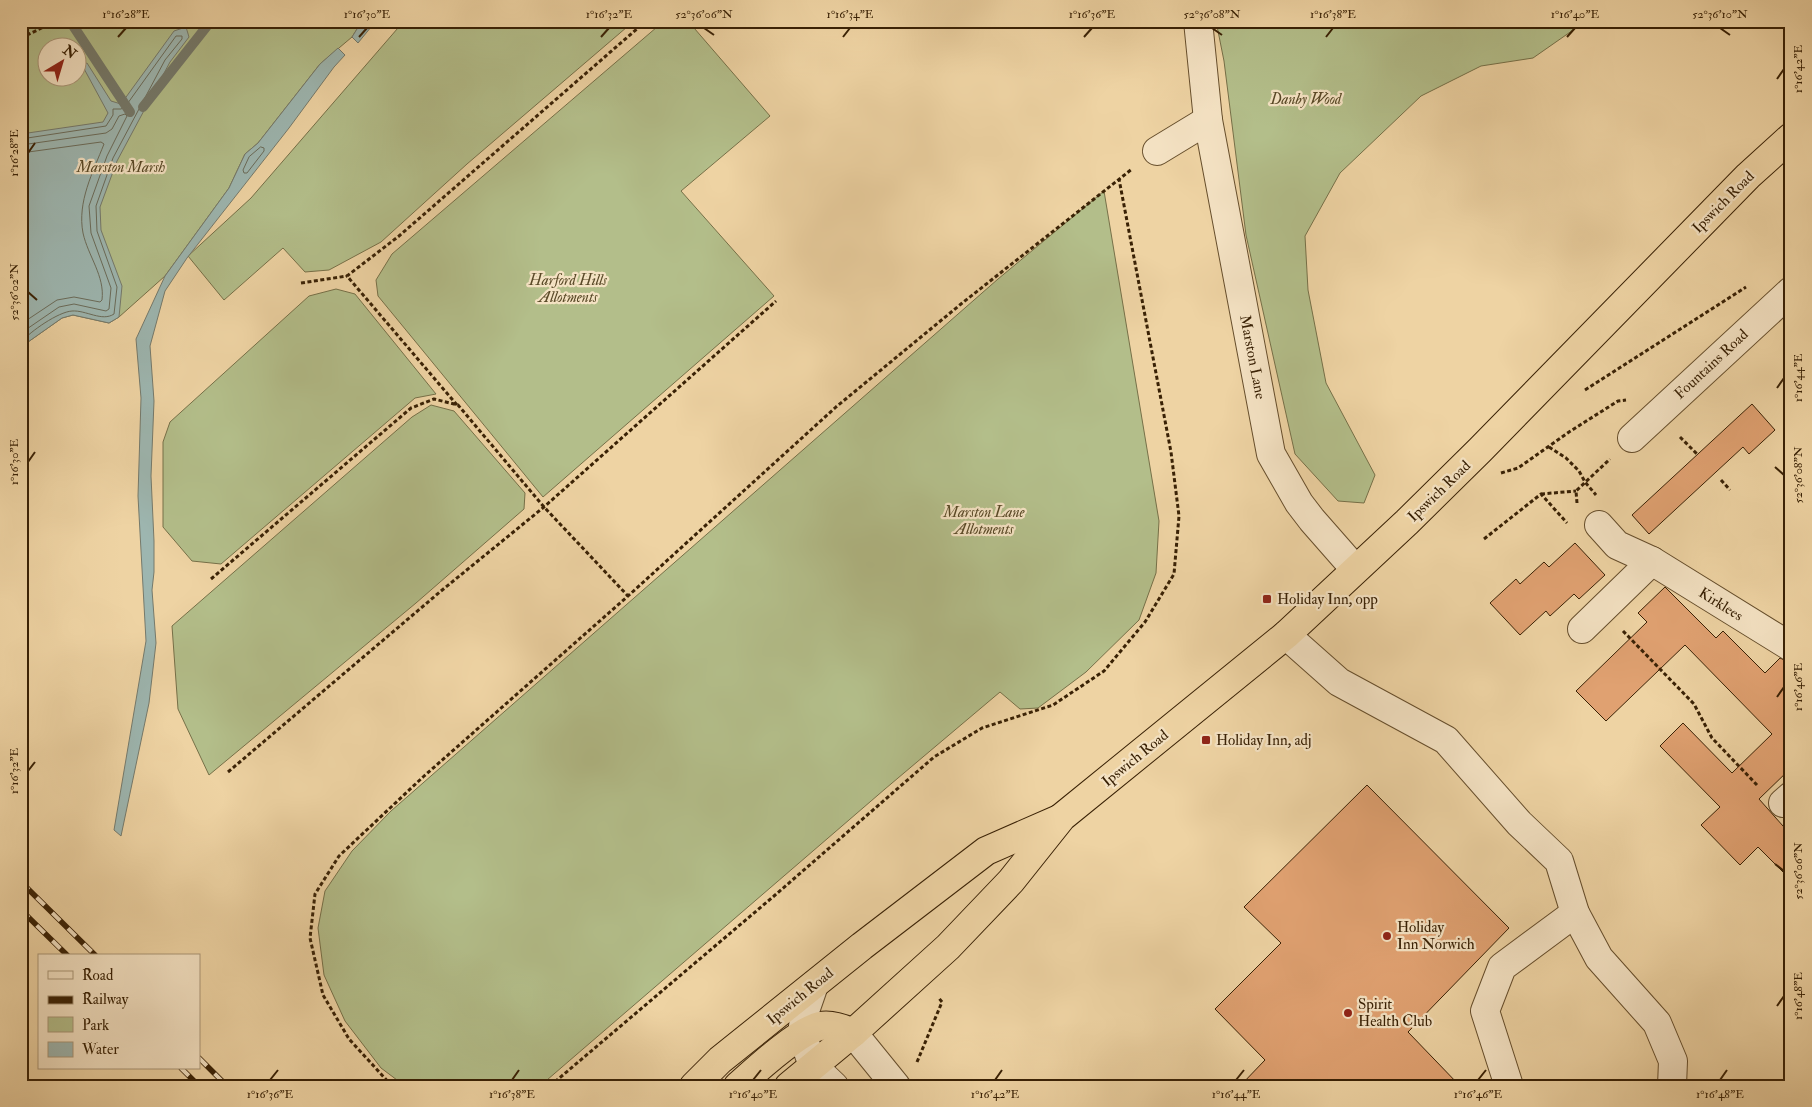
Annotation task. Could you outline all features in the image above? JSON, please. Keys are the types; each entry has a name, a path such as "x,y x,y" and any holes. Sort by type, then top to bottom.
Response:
{"highway":[{"name":"Ipswich Road","path":"789,1086 853,1033 948,947 1012,882 1062,817 1286,635 1355,570 1480,450 1748,176 1791,137"},
{"name":"Ipswich Road","path":"694,1086 720,1060 986,851 1062,817"},
{"name":"Ipswich Road","path":"738,1086 802,1034 820,1026 841,1027 853,1033"}],"street":[{"name":"Marston Lane","path":"1198,21 1208,120 1271,454 1299,503 1355,570"},
{"path":"1157,151 1208,120"},
{"name":"Fountains Road","path":"1632,438 1791,291"},
{"name":"Kirklees","path":"1599,526 1618,545 1652,561 1791,647"},
{"path":"1590,620 1652,561"},
{"path":"1286,635 1340,682 1446,740 1519,823 1559,861 1575,914 1599,958 1657,1023 1673,1061 1672,1086"},
{"path":"1509,1086 1485,1011 1502,967 1575,914"},
{"path":"814,985 804,1010 802,1034 813,1066 834,1086"},
{"path":"853,1033 896,1086"}],"path":[{"path":"21,38 56,21"},
{"path":"301,283 347,276 399,236 646,21"},
{"path":"392,1086 350,1039 323,995 310,938 314,894 339,856 422,777 628,596 836,407 961,304 1157,151"},
{"path":"550,1086 934,757 982,728 1053,705 1104,671 1145,622 1174,574 1179,516 1171,452 1119,179"},
{"path":"347,276 544,507 628,596"},
{"path":"1582,392 1750,284"},
{"path":"228,772 433,598 544,507 776,300"},
{"path":"1497,472 1504,473 1518,468 1569,432 1618,401 1642,397 1658,414"},
{"path":"212,578 412,408 434,399 458,405"},
{"path":"1484,539 1541,494 1576,490 1632,438"},
{"path":"1549,446 1566,458 1579,471 1585,482"},
{"path":"1720,480 1730,490"},
{"path":"1576,490 1577,509"},
{"path":"1541,494 1579,537 1599,526"},
{"path":"1590,620 1620,627 1694,704 1712,738 1759,787"}],"green space":[{"name":"Marston Marsh","path":"21,21 362,21 352,37 320,64 258,143 245,154 229,188 165,276 119,317 109,323 73,315 62,318 21,349"},
{"path":"404,21 634,21 467,164 381,242 329,270 305,272 283,248 224,300 188,256 251,198"},
{"name":"Harford Hills Allotments","path":"664,21 688,21 770,116 681,191 774,296 543,497 378,296 376,280 392,254"},
{"name":"Danby Wood","path":"1216,21 1586,21 1533,58 1481,66 1421,96 1340,173 1305,236 1308,290 1326,383 1375,475 1364,503 1338,501 1295,454 1246,235 1224,61"},
{"name":"Marston Lane Allotments","path":"1104,191 1159,521 1156,573 1139,620 1086,672 1038,708 1020,709 1000,692 540,1086 405,1086 381,1068 345,1021 324,975 318,928 325,891 352,851 391,811 998,279"},
{"path":"336,289 355,294 436,394 415,398 221,564 192,561 163,527 163,442 170,422 309,296"},
{"path":"431,405 454,411 525,493 524,509 416,603 209,775 178,709 172,626 412,417"}],"water":[{"path":"362,21 376,21 358,43 352,37"},
{"path":"186,27 189,37 170,62 117,161 100,207 101,230 122,286 119,317 109,323 73,315 62,318 21,349 21,134 103,122 108,113 88,76 88,65 111,101 121,104 174,31"},
{"path":"338,48 345,55 187,258 165,291 150,346 154,401 151,476 154,541 152,590 156,643 149,703 121,836 114,830 146,641 138,496 141,398 136,339 165,276 229,188 245,154 258,143 320,64"}],"building":[{"path":"1752,404 1775,430 1749,454 1743,447 1649,534 1632,515"},
{"path":"1575,543 1605,575 1579,599 1574,594 1550,616 1546,611 1520,635 1490,603 1516,579 1520,584 1544,562 1549,567"},
{"path":"1665,587 1716,638 1723,631 1765,673 1780,658 1791,663 1791,768 1759,799 1791,835 1791,880 1758,847 1740,865 1701,825 1720,807 1660,746 1683,723 1732,773 1772,734 1685,645 1606,721 1576,691 1647,622 1638,613"},
{"name":"Holiday Inn Norwich","path":"1367,785 1509,928 1408,1032 1460,1086 1240,1086 1265,1060 1215,1009 1281,943 1244,907"}],"waterway":[{"path":"70,21 130,112"},
{"path":"143,107 211,21"}],"railway":[{"path":"21,882 94,954"},
{"path":"21,910 66,954"},
{"path":"200,1059 227,1086"},
{"path":"183,1070 199,1086"}],"place":[{"name":"Holiday Inn, opp","path":"1267,599"},
{"name":"Holiday Inn, adj","path":"1206,740"},
{"name":"Holiday Inn Norwich","path":"1387,936"},
{"name":"Spirit Health Club","path":"1348,1013"}]}
